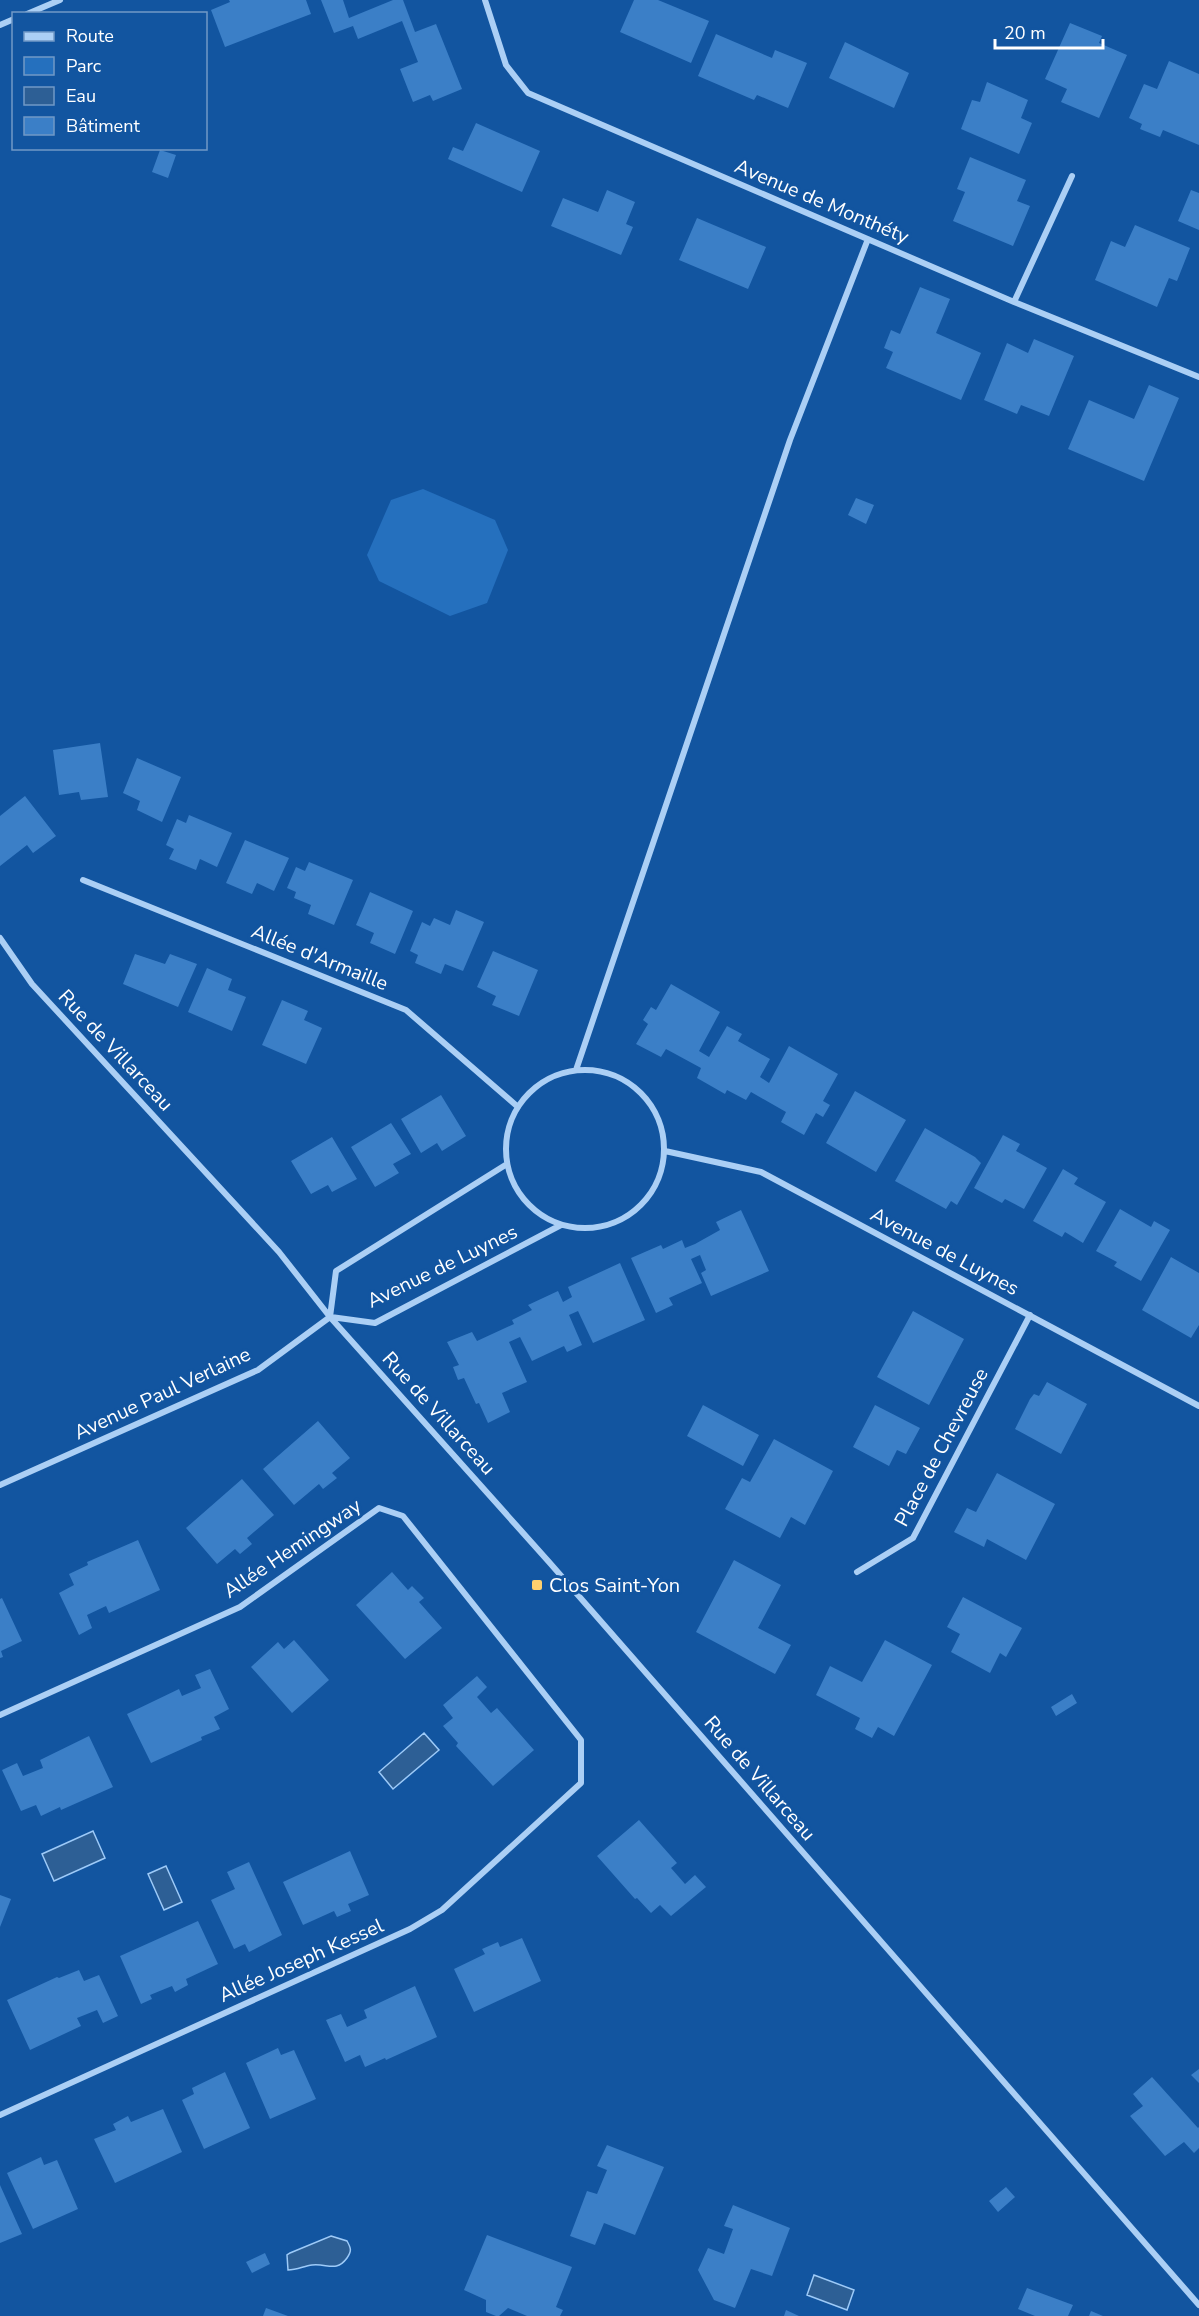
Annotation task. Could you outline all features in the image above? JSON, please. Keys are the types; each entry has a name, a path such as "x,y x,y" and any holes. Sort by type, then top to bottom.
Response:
{"street":[{"path":"32,12 60,0"},
{"name":"Avenue de Monthéty","path":"485,0 506,65 528,93 1014,302 1199,377"},
{"path":"1014,302 1072,176"},
{"path":"576,1070 790,440 868,239"},
{"name":"Allée d'Armaille","path":"83,880 406,1010 518,1107"},
{"name":"Rue de Villarceau","path":"0,939 32,984 279,1252 330,1317 1199,2305"},
{"name":"Avenue de Luynes","path":"576,1070 593,1070 615,1076 636,1088 651,1106 661,1127 665,1151 660,1175 649,1197 632,1214 610,1225 585,1229 561,1225 542,1216 526,1202 514,1185 507,1164 506,1144 509,1125 518,1107 532,1091 549,1078 576,1070"},
{"name":"Avenue de Luynes","path":"665,1151 761,1172 1199,1406"},
{"path":"330,1317 336,1271 507,1164"},
{"name":"Avenue de Luynes","path":"330,1317 375,1323 561,1225"},
{"name":"Place de Chevreuse","path":"856,1572 913,1538 1030,1315"},
{"name":"Avenue Paul Verlaine","path":"0,1485 258,1370 330,1317"},
{"name":"Allée Hemingway","path":"0,1715 240,1607 379,1508 403,1516 581,1740 581,1783"},
{"name":"Allée Joseph Kessel","path":"0,2115 410,1929 442,1910 581,1783"}],"green space":[{"path":"423,489 495,520 508,550 487,603 450,616 379,581 367,555 391,500"}],"water":[{"path":"424,1733 439,1750 393,1789 379,1772"},
{"path":"93,1831 105,1858 54,1881 42,1854"},
{"path":"166,1866 182,1902 164,1910 148,1874"},
{"path":"331,2236 347,2241 350,2253 343,2263 335,2266 312,2265 288,2270 287,2255"},
{"path":"814,2275 854,2290 847,2310 807,2295"}],"building":[{"path":"229,0 306,0 311,14 225,47 211,10 230,2"},
{"path":"321,0 343,0 349,18 393,0 403,0 415,32 436,24 462,89 433,101 430,95 413,102 400,69 418,62 402,21 358,39 353,26 334,33"},
{"path":"634,0 658,0 709,21 691,63 620,32"},
{"path":"1070,23 1102,36 1099,43 1127,55 1099,118 1061,102 1067,89 1045,79"},
{"path":"716,34 772,58 775,50 807,63 788,108 757,95 754,100 698,76"},
{"path":"845,42 909,73 894,108 829,78"},
{"path":"1169,61 1199,74 1199,145 1163,130 1160,137 1140,129 1142,124 1129,118 1144,84 1157,89"},
{"path":"987,82 1028,100 1021,118 1032,123 1019,154 961,129 972,100 980,102"},
{"path":"476,123 540,151 522,192 448,159 453,147 463,151"},
{"path":"160,150 176,155 168,178 152,172"},
{"path":"970,157 1026,180 1017,201 1030,206 1013,246 953,221 965,192 957,189"},
{"path":"607,190 635,202 626,224 633,227 621,255 551,226 563,198 598,212"},
{"path":"1191,190 1199,193 1199,230 1178,221"},
{"path":"697,218 766,247 748,289 679,260"},
{"path":"1135,225 1190,248 1177,281 1169,278 1157,307 1095,280 1111,241 1125,247"},
{"path":"920,287 950,299 936,333 981,353 961,400 886,368 893,352 884,348 891,330 900,334"},
{"path":"1034,339 1074,356 1049,416 1021,405 1017,414 984,400 1007,343 1028,353"},
{"path":"1149,385 1179,398 1144,481 1068,449 1089,400 1134,419"},
{"path":"856,498 874,505 866,524 848,515"},
{"path":"100,743 108,797 81,800 79,792 59,795 53,750"},
{"path":"137,758 181,777 162,822 137,810 140,801 123,793"},
{"path":"25,796 56,836 33,853 27,845 0,866 0,816"},
{"path":"189,815 232,833 217,867 200,859 196,870 169,859 174,849 166,845 177,819 186,823"},
{"path":"245,840 289,858 274,891 257,883 252,894 226,883"},
{"path":"309,862 353,880 334,925 308,914 311,905 294,898 296,892 287,888 296,867 305,871"},
{"path":"370,892 413,911 395,954 370,943 374,933 356,925"},
{"path":"456,910 484,922 463,971 445,964 441,974 415,963 418,955 410,951 422,922 430,926 434,918 450,925"},
{"path":"493,951 538,970 519,1016 492,1005 496,996 477,987"},
{"path":"135,954 165,964 170,954 197,964 178,1007 123,984"},
{"path":"207,968 232,979 228,990 246,997 232,1031 188,1012"},
{"path":"671,984 720,1012 699,1051 709,1057 727,1026 742,1034 738,1041 770,1059 760,1077 769,1083 789,1046 838,1074 823,1101 830,1105 823,1117 816,1113 804,1135 781,1122 786,1112 751,1092 746,1100 727,1090 725,1094 697,1078 701,1068 666,1049 661,1057 636,1044 648,1024 643,1020 651,1007 656,1010"},
{"path":"282,1000 308,1011 304,1020 322,1028 306,1064 262,1045"},
{"path":"855,1091 906,1120 876,1172 826,1143"},
{"path":"441,1095 466,1136 442,1151 437,1143 421,1153 401,1119"},
{"path":"391,1123 411,1154 393,1164 399,1173 375,1187 351,1147"},
{"path":"925,1128 975,1157 981,1163 957,1205 951,1201 946,1209 895,1181"},
{"path":"1003,1135 1020,1144 1016,1151 1047,1168 1024,1209 1005,1199 1002,1203 974,1188"},
{"path":"332,1137 357,1179 332,1192 328,1185 311,1194 291,1161"},
{"path":"1063,1169 1078,1178 1074,1184 1106,1202 1083,1243 1065,1232 1062,1237 1033,1221"},
{"path":"1120,1209 1151,1227 1154,1221 1170,1230 1141,1281 1114,1266 1117,1262 1096,1251"},
{"path":"741,1210 769,1271 711,1296 701,1273 706,1270 700,1255 691,1259 702,1283 669,1298 673,1305 656,1313 631,1258 661,1245 663,1249 682,1240 685,1248 695,1244 720,1230 716,1222"},
{"path":"1171,1257 1199,1273 1199,1325 1191,1338 1142,1310"},
{"path":"620,1263 645,1320 593,1343 578,1311 569,1315 582,1345 567,1352 564,1346 532,1361 520,1337 509,1342 527,1382 502,1393 510,1412 488,1423 464,1378 458,1380 453,1367 459,1365 447,1342 472,1332 477,1341 514,1324 512,1320 532,1310 528,1305 558,1291 563,1302 572,1297 568,1287"},
{"path":"913,1311 964,1339 929,1405 877,1377"},
{"path":"1047,1382 1087,1404 1061,1454 1015,1429 1030,1399 1034,1394 1039,1396"},
{"path":"703,1405 759,1435 743,1466 687,1436"},
{"path":"875,1405 920,1428 906,1454 897,1450 889,1466 853,1447"},
{"path":"318,1421 350,1458 332,1473 337,1478 323,1489 319,1484 294,1505 263,1469"},
{"path":"774,1439 833,1471 805,1525 791,1517 780,1538 725,1509 742,1478 750,1482"},
{"path":"997,1473 1055,1504 1026,1560 987,1539 984,1547 954,1532 967,1508 976,1512"},
{"path":"242,1479 274,1515 247,1538 252,1544 240,1554 235,1549 217,1564 186,1528"},
{"path":"138,1540 160,1590 109,1613 106,1606 87,1615 92,1628 79,1635 59,1593 74,1585 69,1574 88,1565 87,1562"},
{"path":"734,1560 781,1585 758,1628 791,1645 775,1674 696,1632"},
{"path":"392,1572 408,1590 412,1586 424,1598 419,1602 442,1628 405,1659 356,1605"},
{"path":"963,1597 1022,1628 1006,1657 1000,1653 990,1673 951,1652 960,1634 947,1627"},
{"path":"2,1598 22,1641 1,1651 3,1657 0,1658 0,1599"},
{"path":"294,1640 329,1680 292,1713 251,1667 278,1642 284,1649"},
{"path":"885,1640 932,1665 894,1736 878,1727 872,1738 855,1729 860,1718 816,1695 830,1666 862,1682"},
{"path":"210,1669 229,1709 214,1717 220,1729 201,1737 202,1740 151,1763 127,1714 179,1689 182,1696 201,1688 195,1675"},
{"path":"477,1676 487,1687 477,1697 491,1713 497,1708 534,1750 493,1786 456,1746 458,1743 443,1726 453,1718 443,1705"},
{"path":"1072,1694 1077,1703 1056,1716 1051,1707"},
{"path":"89,1736 113,1787 61,1810 60,1807 41,1816 36,1805 21,1811 2,1770 17,1763 23,1776 43,1768 40,1760"},
{"path":"639,1820 677,1863 671,1868 685,1884 695,1875 706,1887 671,1916 660,1905 651,1913 637,1898 635,1899 597,1856"},
{"path":"350,1851 369,1895 348,1904 351,1911 337,1917 334,1911 303,1925 283,1882"},
{"path":"249,1862 282,1935 249,1952 245,1944 234,1949 211,1900 235,1889 227,1872"},
{"path":"0,1895 11,1899 0,1927"},
{"path":"198,1921 218,1964 186,1979 188,1985 175,1992 172,1986 150,1995 152,1999 141,2004 120,1956"},
{"path":"522,1938 541,1981 474,2012 454,1969 485,1954 482,1949 498,1942 500,1947"},
{"path":"79,1970 84,1981 99,1975 118,2016 103,2023 97,2010 77,2018 81,2026 30,2050 7,2000 57,1977"},
{"path":"415,1986 437,2037 365,2067 360,2055 345,2062 326,2020 341,2014 347,2027 367,2018 364,2010"},
{"path":"278,2048 281,2055 294,2050 316,2099 270,2119 246,2063"},
{"path":"1199,2069 1199,2083 1191,2075"},
{"path":"225,2072 250,2128 204,2149 182,2100 194,2094 192,2088"},
{"path":"1152,2077 1199,2127 1199,2148 1194,2153 1184,2142 1165,2156 1130,2116 1143,2106 1133,2094"},
{"path":"163,2109 182,2152 115,2183 94,2139 116,2130 113,2124 128,2116 131,2122"},
{"path":"607,2145 664,2167 635,2235 604,2223 595,2245 570,2236 587,2191 597,2194 607,2170 597,2166"},
{"path":"41,2157 44,2165 57,2160 78,2209 33,2229 7,2173"},
{"path":"0,2185 22,2234 0,2243"},
{"path":"1006,2187 1015,2197 998,2212 989,2201"},
{"path":"733,2205 790,2228 772,2276 751,2269 735,2308 714,2300 698,2270 708,2248 724,2254 733,2229 724,2226"},
{"path":"487,2235 572,2267 556,2307 563,2310 560,2316 527,2316 508,2308 496,2316 486,2312 486,2300 464,2290"},
{"path":"265,2253 270,2264 252,2273 246,2262"},
{"path":"1027,2288 1073,2305 1068,2316 1035,2316 1018,2309"},
{"path":"266,2308 288,2316 263,2316"},
{"path":"786,2310 799,2316 784,2316"},
{"path":"1091,2311 1103,2316 1089,2316"}],"place":[{"name":"Clos Saint-Yon","path":"537,1585"}]}
